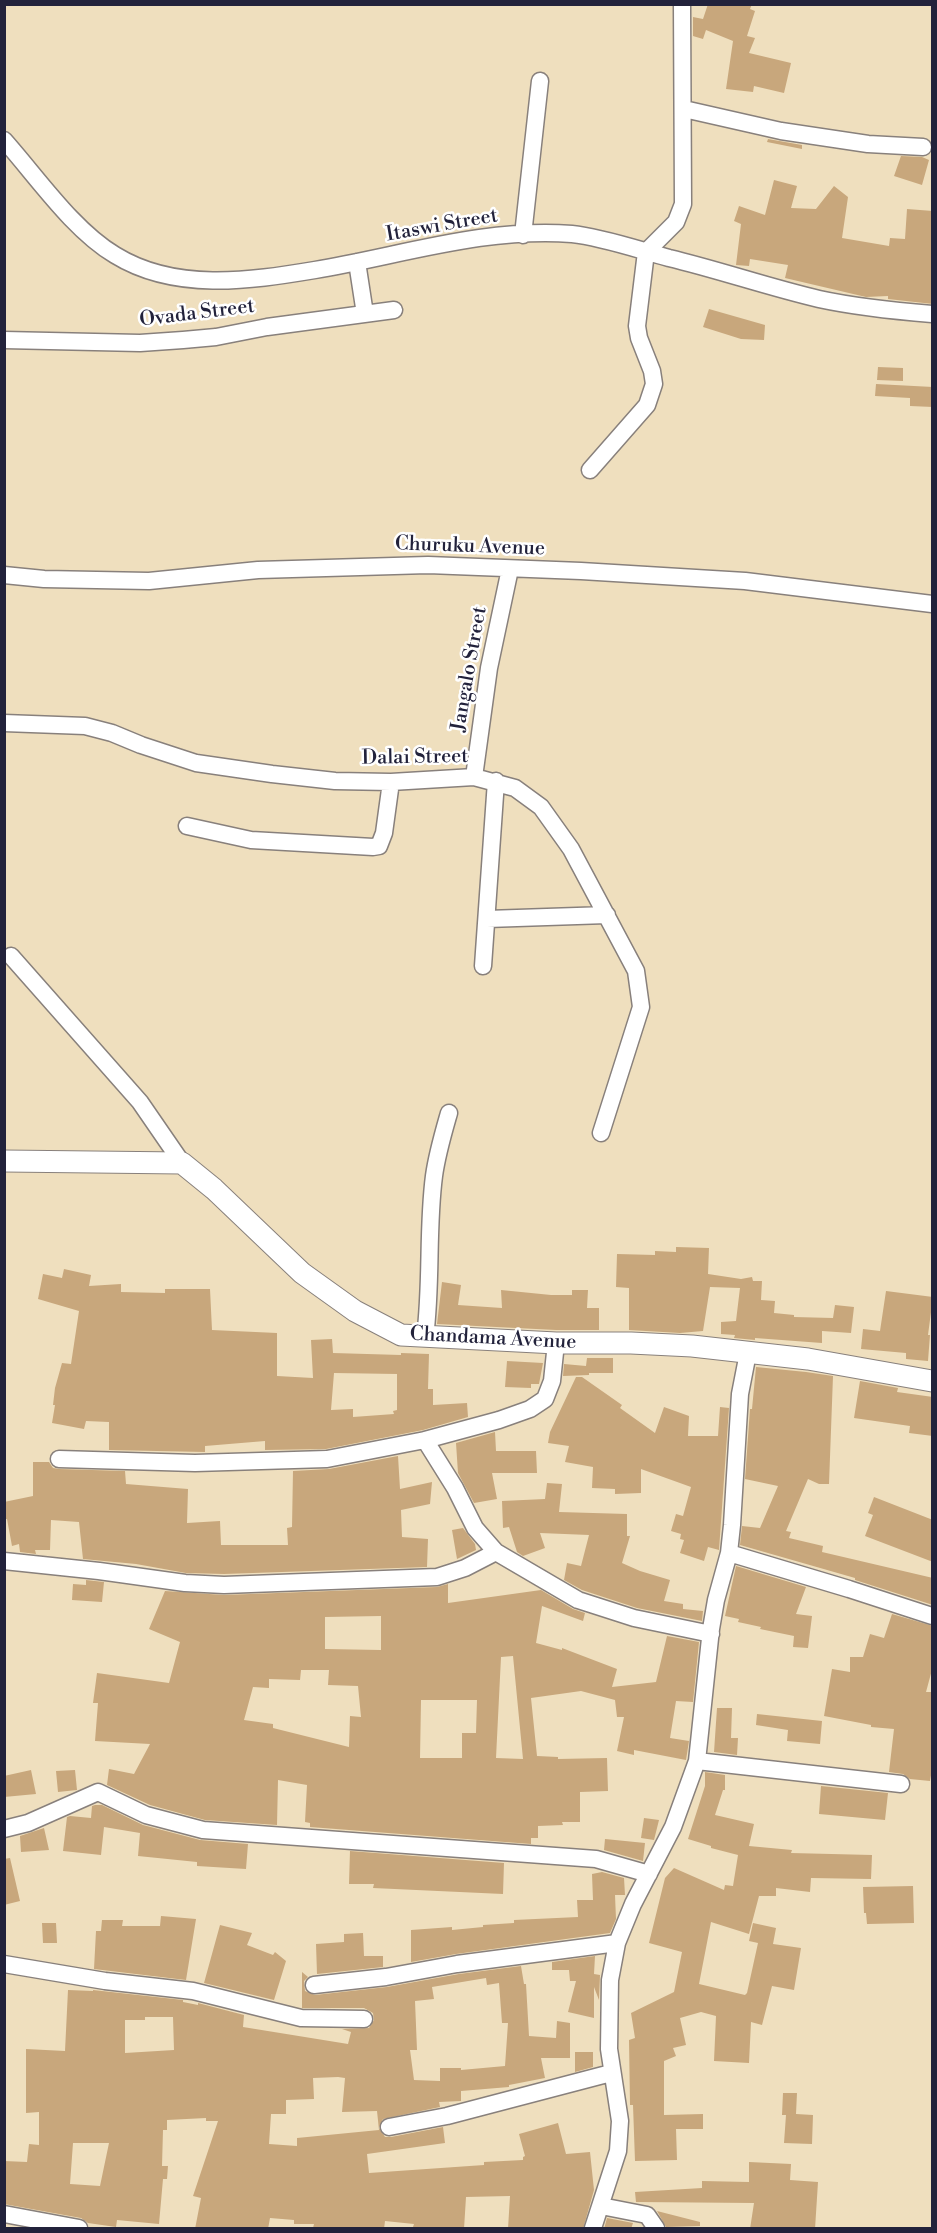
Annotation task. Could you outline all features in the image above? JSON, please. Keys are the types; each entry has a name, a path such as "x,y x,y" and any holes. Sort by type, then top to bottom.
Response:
{"street":[{"path":"590,470 647,405 654,384 637,326 646,252 676,222 683,204 682,4"},
{"path":"523,235 540,81"},
{"path":"684,109 781,131 868,144 923,147"},
{"name":"Itaswi Street","path":"4,140 11,160 84,231 114,255 142,269 174,277 216,282 272,277 471,240 523,235 573,234 819,299 881,309 933,314"},
{"path":"357,262 365,314"},
{"name":"Ovada Street","path":"4,340 140,343 183,340 394,310"},
{"name":"Churuku Avenue","path":"4,575 44,579 138,581 258,570 366,565 428,565 745,581 933,604"},
{"name":"Jangalo Street","path":"474,777 489,668 510,569"},
{"name":"Dalai Street","path":"4,723 85,726 112,733 196,763 335,781 391,782 474,777 496,781 515,788 541,807 571,849 636,971 640,1007 601,1133"},
{"path":"483,966 496,781"},
{"path":"187,826 251,840 379,846 384,833 391,782"},
{"path":"487,919 607,915"},
{"path":"11,956 140,1102 182,1163"},
{"path":"425,1337 429,1306 434,1178 439,1147 449,1113"},
{"path":"4,1161 182,1163"},
{"name":"Chandama Avenue","path":"182,1163 214,1189 302,1273 355,1311 401,1335 556,1343 692,1346 808,1359 933,1381"},
{"path":"58,1459 195,1463 327,1459 424,1440 499,1420 530,1409 545,1399 552,1381 556,1343"},
{"path":"593,2229 618,2151 620,2121 611,2073 608,2015 610,1980 617,1942 633,1904 673,1827 697,1761 716,1600 729,1553 735,1494 740,1394 748,1353"},
{"path":"424,1440 455,1488 476,1528 496,1552 578,1600 634,1618 711,1634"},
{"path":"4,1561 224,1586 437,1577 465,1568 496,1552"},
{"path":"729,1553 849,1588 933,1616"},
{"path":"697,1761 901,1784"},
{"path":"4,1829 28,1823 98,1792 146,1815 203,1830 596,1859 649,1874"},
{"path":"314,1985 386,1977 457,1964 617,1942"},
{"path":"4,1965 105,1981 193,1991 301,2018 364,2019"},
{"path":"389,2127 447,2116 611,2073"},
{"path":"601,2206 647,2215 656,2229"},
{"path":"4,2214 79,2229"}],"building":[{"path":"708,4 752,4 750,9 755,11 747,36 755,38 749,53 791,63 784,93 754,86 753,92 726,89 733,41 706,30 703,39 693,36 693,17 703,19"},
{"path":"768,139 802,145 802,149 767,142"},
{"path":"901,156 922,157 929,160 922,185 894,176"},
{"path":"774,180 797,186 791,208 816,209 834,186 848,197 842,238 889,246 890,238 905,239 907,209 933,211 933,304 888,299 888,296 866,297 785,278 788,265 750,259 749,266 736,265 741,224 734,221 739,206 765,215"},
{"path":"709,309 765,325 764,340 741,339 703,327"},
{"path":"878,367 903,368 903,381 877,380"},
{"path":"876,384 933,387 933,407 910,406 910,398 875,396"},
{"path":"676,1247 709,1248 708,1274 741,1279 752,1277 753,1281 762,1281 761,1300 775,1301 774,1313 794,1315 794,1317 833,1318 835,1305 854,1307 851,1333 822,1331 822,1343 755,1338 755,1340 721,1334 721,1322 736,1321 740,1288 710,1287 703,1331 680,1333 629,1330 629,1288 616,1287 617,1254 655,1255 655,1251 676,1252"},
{"path":"64,1269 91,1275 89,1286 121,1284 121,1292 165,1293 165,1289 210,1289 212,1330 277,1333 277,1376 313,1378 311,1340 332,1339 333,1353 429,1354 428,1389 433,1389 433,1405 467,1403 468,1417 423,1430 326,1449 265,1450 265,1441 205,1446 205,1452 109,1450 109,1422 86,1421 84,1429 52,1423 55,1388 62,1363 71,1364 79,1311 38,1299 43,1274 62,1278","holes":["334,1373 397,1374 397,1410 393,1411 394,1414 353,1417 353,1409 331,1410"]},
{"path":"442,1282 461,1285 458,1305 502,1308 501,1290 572,1295 572,1290 588,1290 587,1308 599,1308 599,1330 437,1324"},
{"path":"886,1291 933,1297 928,1335 930,1335 928,1361 906,1359 906,1353 861,1349 863,1329 880,1331"},
{"path":"587,1358 613,1358 613,1373 563,1376 564,1364 586,1366"},
{"path":"507,1361 543,1363 539,1384 531,1384 531,1388 505,1387"},
{"path":"756,1367 833,1376 829,1484 819,1484 808,1479 786,1531 791,1532 789,1538 823,1546 822,1552 933,1578 933,1605 855,1580 855,1578 740,1545 742,1526 760,1528 778,1486 745,1479 750,1409 752,1409"},
{"path":"576,1377 582,1377 622,1405 620,1408 655,1433 664,1407 689,1416 688,1436 718,1436 720,1407 729,1408 719,1550 708,1547 704,1561 680,1553 684,1540 680,1539 681,1534 671,1531 676,1514 683,1516 691,1487 641,1469 641,1493 615,1494 615,1489 592,1488 593,1467 565,1462 569,1446 548,1443 550,1432"},
{"path":"860,1381 898,1388 897,1392 933,1397 933,1436 909,1433 910,1426 854,1418"},
{"path":"495,1432 496,1451 536,1451 537,1473 492,1473 497,1499 474,1503 458,1473 456,1443"},
{"path":"398,1456 400,1489 432,1482 430,1504 401,1510 402,1537 428,1539 427,1567 224,1574 186,1573 136,1564 83,1559 79,1522 51,1520 50,1550 35,1550 36,1554 20,1552 19,1544 12,1546 7,1519 4,1519 4,1502 33,1496 33,1462 49,1462 53,1468 59,1469 125,1471 126,1484 188,1489 187,1523 220,1521 221,1545 288,1545 287,1528 292,1527 293,1471 329,1469"},
{"path":"547,1483 562,1484 559,1512 627,1514 627,1536 630,1536 622,1563 670,1580 664,1601 683,1604 683,1609 703,1611 702,1621 637,1608 582,1590 564,1580 567,1563 581,1566 589,1535 540,1533 545,1548 523,1556 517,1552 509,1527 503,1528 502,1501 545,1499"},
{"path":"874,1497 933,1520 933,1562 865,1536 873,1515 868,1513"},
{"path":"463,1528 475,1544 476,1550 457,1559 452,1530"},
{"path":"736,1566 806,1587 796,1614 812,1616 808,1648 793,1647 794,1636 760,1629 761,1627 738,1622 739,1619 725,1616"},
{"path":"86,1580 104,1582 102,1602 72,1600 73,1584 86,1585"},
{"path":"448,1584 448,1603 541,1590 573,1609 585,1613 583,1621 542,1606 536,1643 562,1650 562,1648 617,1669 612,1687 656,1682 667,1636 699,1642 693,1702 676,1701 670,1738 689,1741 686,1760 634,1750 634,1755 617,1751 624,1717 617,1717 615,1700 581,1691 531,1698 537,1756 558,1757 558,1759 607,1758 608,1791 580,1792 580,1822 538,1826 538,1838 531,1838 531,1844 310,1827 310,1823 305,1822 307,1785 278,1780 277,1825 205,1820 150,1805 107,1785 109,1769 134,1774 150,1744 95,1741 98,1703 93,1703 97,1673 169,1683 180,1642 149,1629 165,1591 224,1595 437,1587","holes":["381,1616 381,1650 325,1649 325,1617","513,1656 523,1759 496,1758 501,1657","301,1670 329,1670 328,1685 358,1686 361,1717 350,1716 349,1747 273,1728 273,1724 244,1720 253,1687 269,1688 269,1679 300,1680","421,1700 477,1700 476,1733 462,1733 462,1758 420,1758"]},
{"path":"892,1614 933,1626 933,1666 926,1692 933,1692 933,1764 930,1781 910,1779 903,1774 889,1772 894,1729 871,1727 871,1725 824,1716 832,1669 850,1672 850,1657 863,1657 870,1634 884,1638"},
{"path":"717,1708 732,1708 731,1738 738,1738 737,1755 714,1752"},
{"path":"757,1714 822,1721 820,1744 787,1741 788,1730 756,1725"},
{"path":"31,1770 36,1794 4,1797 4,1776"},
{"path":"75,1770 77,1790 58,1792 56,1771"},
{"path":"705,1772 725,1775 725,1790 723,1790 715,1815 754,1824 749,1846 792,1850 791,1853 872,1855 871,1879 811,1878 810,1892 776,1888 776,1896 759,1896 749,1934 711,1922 699,1984 745,1995 747,1993 758,1943 749,1941 753,1923 776,1928 773,1944 801,1948 794,1990 772,1986 762,2025 751,2022 749,2063 714,2061 716,2016 701,2012 680,2018 686,2045 673,2048 676,2056 664,2061 664,2115 703,2114 703,2129 676,2129 677,2160 635,2161 633,2105 630,2105 629,2040 635,2038 631,2013 674,1992 682,1952 649,1943 665,1878 674,1868 724,1890 725,1885 733,1886 738,1855 688,1839 705,1786"},
{"path":"821,1786 888,1793 885,1820 819,1814"},
{"path":"102,1805 143,1825 200,1840 248,1844 246,1869 197,1866 197,1862 138,1856 140,1833 104,1827 101,1855 63,1851 67,1817 91,1818 92,1806"},
{"path":"644,1818 659,1820 654,1840 641,1838"},
{"path":"44,1828 49,1850 21,1852 20,1836"},
{"path":"605,1839 645,1843 643,1861 604,1850"},
{"path":"350,1851 504,1863 503,1894 373,1888 374,1884 349,1884"},
{"path":"10,1858 20,1901 4,1905 4,1859"},
{"path":"602,1872 624,1878 625,1895 615,1895 616,1919 610,1933 411,1962 411,1930 452,1927 452,1930 514,1923 514,1920 578,1917 577,1900 593,1900 592,1874"},
{"path":"913,1886 914,1923 867,1924 866,1913 864,1913 863,1887"},
{"path":"161,1916 196,1919 186,1980 94,1969 96,1931 101,1931 102,1920 123,1920 122,1926 160,1926"},
{"path":"42,1923 56,1923 57,1943 43,1943"},
{"path":"220,1925 252,1933 247,1945 273,1955 275,1952 286,1961 274,2000 204,1983"},
{"path":"363,1933 364,1956 383,1956 383,1967 317,1974 316,1944 344,1942 344,1934"},
{"path":"595,1956 594,1974 600,1975 599,2000 594,1987 594,2018 568,2012 576,1981 570,1981 569,1970 552,1970 552,1962"},
{"path":"521,1966 524,1984 526,1984 529,2036 556,2038 557,2021 570,2023 570,2058 541,2058 545,2078 509,2085 509,2087 461,2091 461,2101 439,2102 440,2107 383,2119 379,2128 385,2137 443,2127 445,2143 367,2154 369,2173 523,2160 525,2156 519,2134 558,2123 566,2154 590,2152 594,2190 583,2229 508,2229 510,2196 466,2197 464,2229 424,2229 413,2227 414,2224 385,2221 384,2229 313,2228 314,2224 294,2224 294,2220 270,2218 268,2229 195,2229 201,2198 193,2196 218,2121 206,2121 206,2118 167,2120 167,2130 163,2130 162,2166 168,2166 167,2179 163,2179 159,2224 117,2220 116,2227 4,2204 4,2161 27,2162 29,2144 39,2145 39,2112 26,2113 26,2049 65,2051 68,1990 93,1990 183,2000 183,2002 198,2005 198,2003 244,2015 243,2027 348,2044 351,2032 342,2029 369,2028 374,2020 373,2013 364,2008 302,2008 302,1972 308,1977 304,1981 305,1991 315,1995 387,1987","holes":["486,1978 487,1985 499,1983 502,2023 508,2023 505,2066 461,2070 461,2068 440,2068 440,2081 414,2080 410,2050 417,2050 415,2001 434,1999 432,1987","145,2017 173,2017 174,2050 125,2053 125,2020 145,2020","313,2078 345,2078 342,2112 377,2111 379,2130 297,2138 297,2146 269,2144 271,2114 286,2114 286,2100 314,2099","73,2143 109,2143 100,2186 70,2184"]},
{"path":"575,2052 593,2052 593,2067 575,2072"},
{"path":"783,2093 797,2093 796,2114 813,2115 812,2144 784,2143 786,2115 782,2115"},
{"path":"749,2162 791,2164 790,2180 818,2182 815,2229 750,2229 754,2203 636,2202 635,2192 702,2188 702,2181 749,2182"},
{"path":"657,2211 700,2222 700,2226 666,2227"},
{"path":"607,2218 633,2223 631,2229 604,2229"}]}
